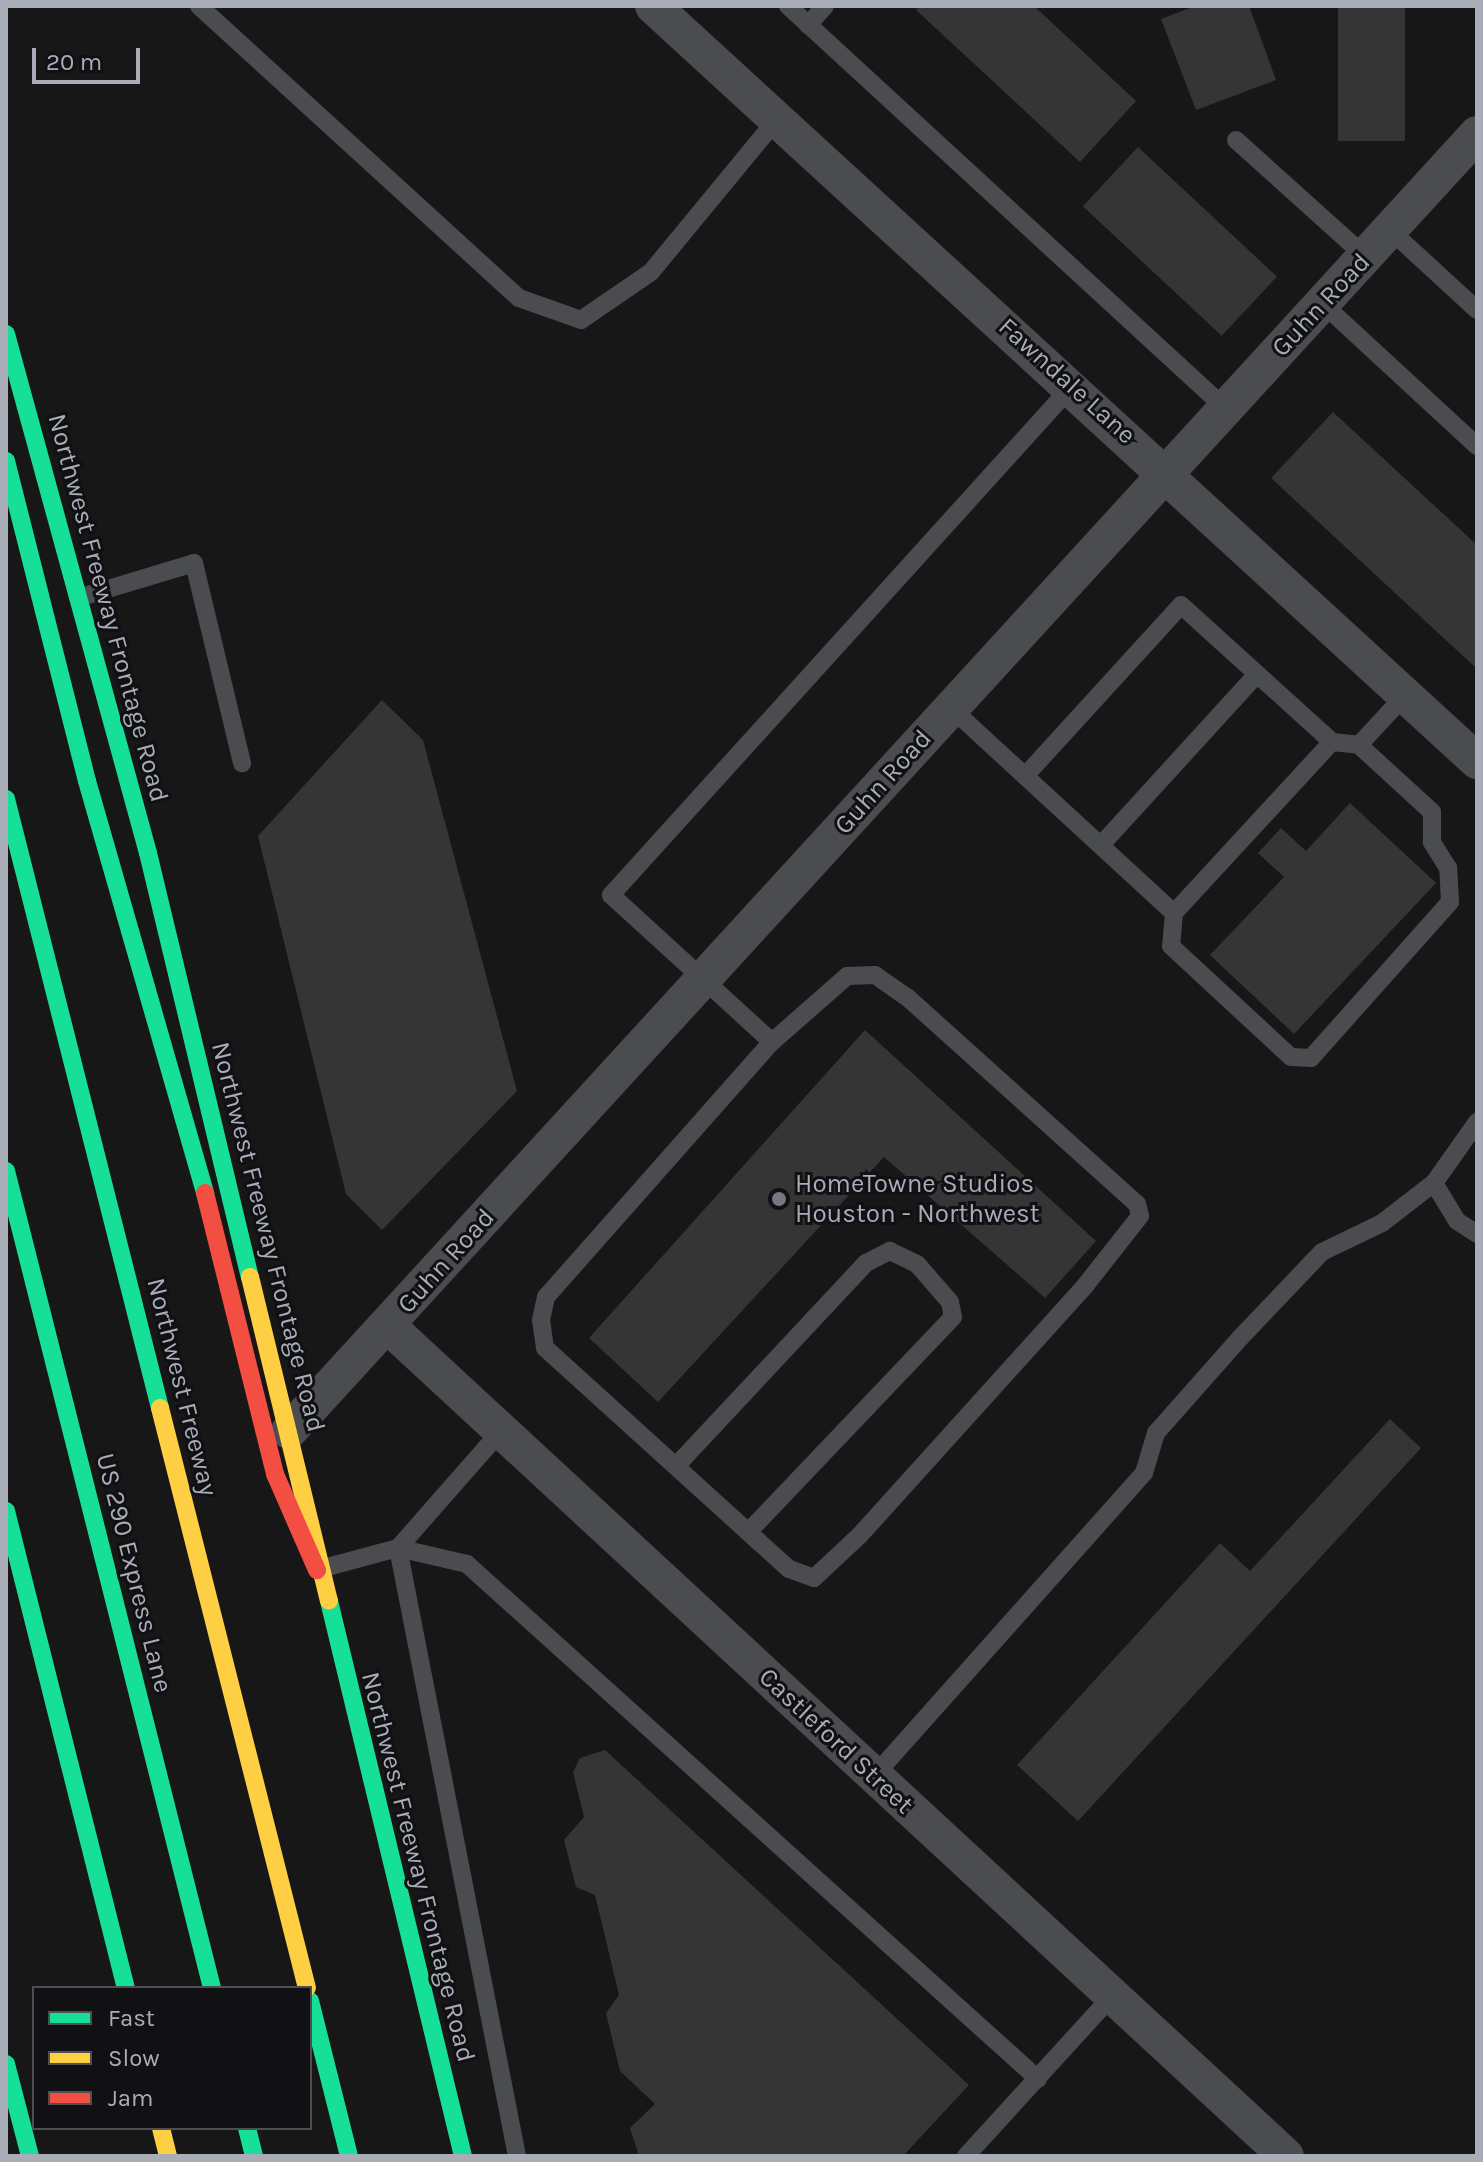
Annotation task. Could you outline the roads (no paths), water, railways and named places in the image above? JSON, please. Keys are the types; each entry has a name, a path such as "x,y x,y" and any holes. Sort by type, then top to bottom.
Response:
{"main road":[{"name":"Northwest Freeway Frontage Road","path":"6,334 148,853 289,1431 317,1570 463,2156"},
{"path":"6,461 87,781 189,1127 275,1474 317,1570"},
{"name":"Northwest Freeway","path":"6,799 306,1986"},
{"name":"US 290 Express Lane","path":"6,1171 211,1986"},
{"path":"6,1511 125,1986"},
{"path":"312,2009 349,2156"},
{"path":"6,2064 30,2156"},
{"path":"162,2130 168,2156"},
{"path":"248,2130 254,2156"}],"street":[{"name":"Fawndale Lane","path":"653,6 1166,472 1477,761"},
{"name":"Guhn Road","path":"289,1431 1477,134"},
{"name":"Castleford Street","path":"387,1325 1286,2156"}],"lane":[{"path":"199,6 519,298 581,320 651,272 778,118"},
{"path":"788,6 1225,408"},
{"path":"808,25 825,6"},
{"path":"1236,140 1365,256"},
{"path":"1390,230 1477,310"},
{"path":"1322,303 1477,446"},
{"path":"772,1042 611,895 1072,386"},
{"path":"78,598 194,563 242,763"},
{"path":"1025,776 1181,605 1332,742 1359,745 1432,812 1432,842 1448,868 1450,902 1311,1058 1291,1057 1171,946 1174,913 1332,742"},
{"path":"1101,845 1257,674"},
{"path":"1359,745 1406,694"},
{"path":"951,708 1174,913"},
{"path":"875,975 907,997 1137,1204 1140,1216 1085,1286 831,1566 814,1578 789,1569 545,1348 541,1320 546,1297 772,1042 847,976 875,975"},
{"path":"874,1776 1144,1473 1156,1433 1241,1337 1322,1252 1382,1223 1434,1183 1477,1122"},
{"path":"1434,1183 1457,1221 1477,1234"},
{"path":"676,1466 866,1263 890,1251 917,1264 950,1302 953,1317 748,1532"},
{"path":"398,1548 500,1432"},
{"path":"317,1570 398,1548 467,1564 1038,2079"},
{"path":"398,1548 517,2156"},
{"path":"966,2156 1112,1996"}],"place":[{"name":"HomeTowne Studios Houston - Northwest","path":"779,1199"}]}
